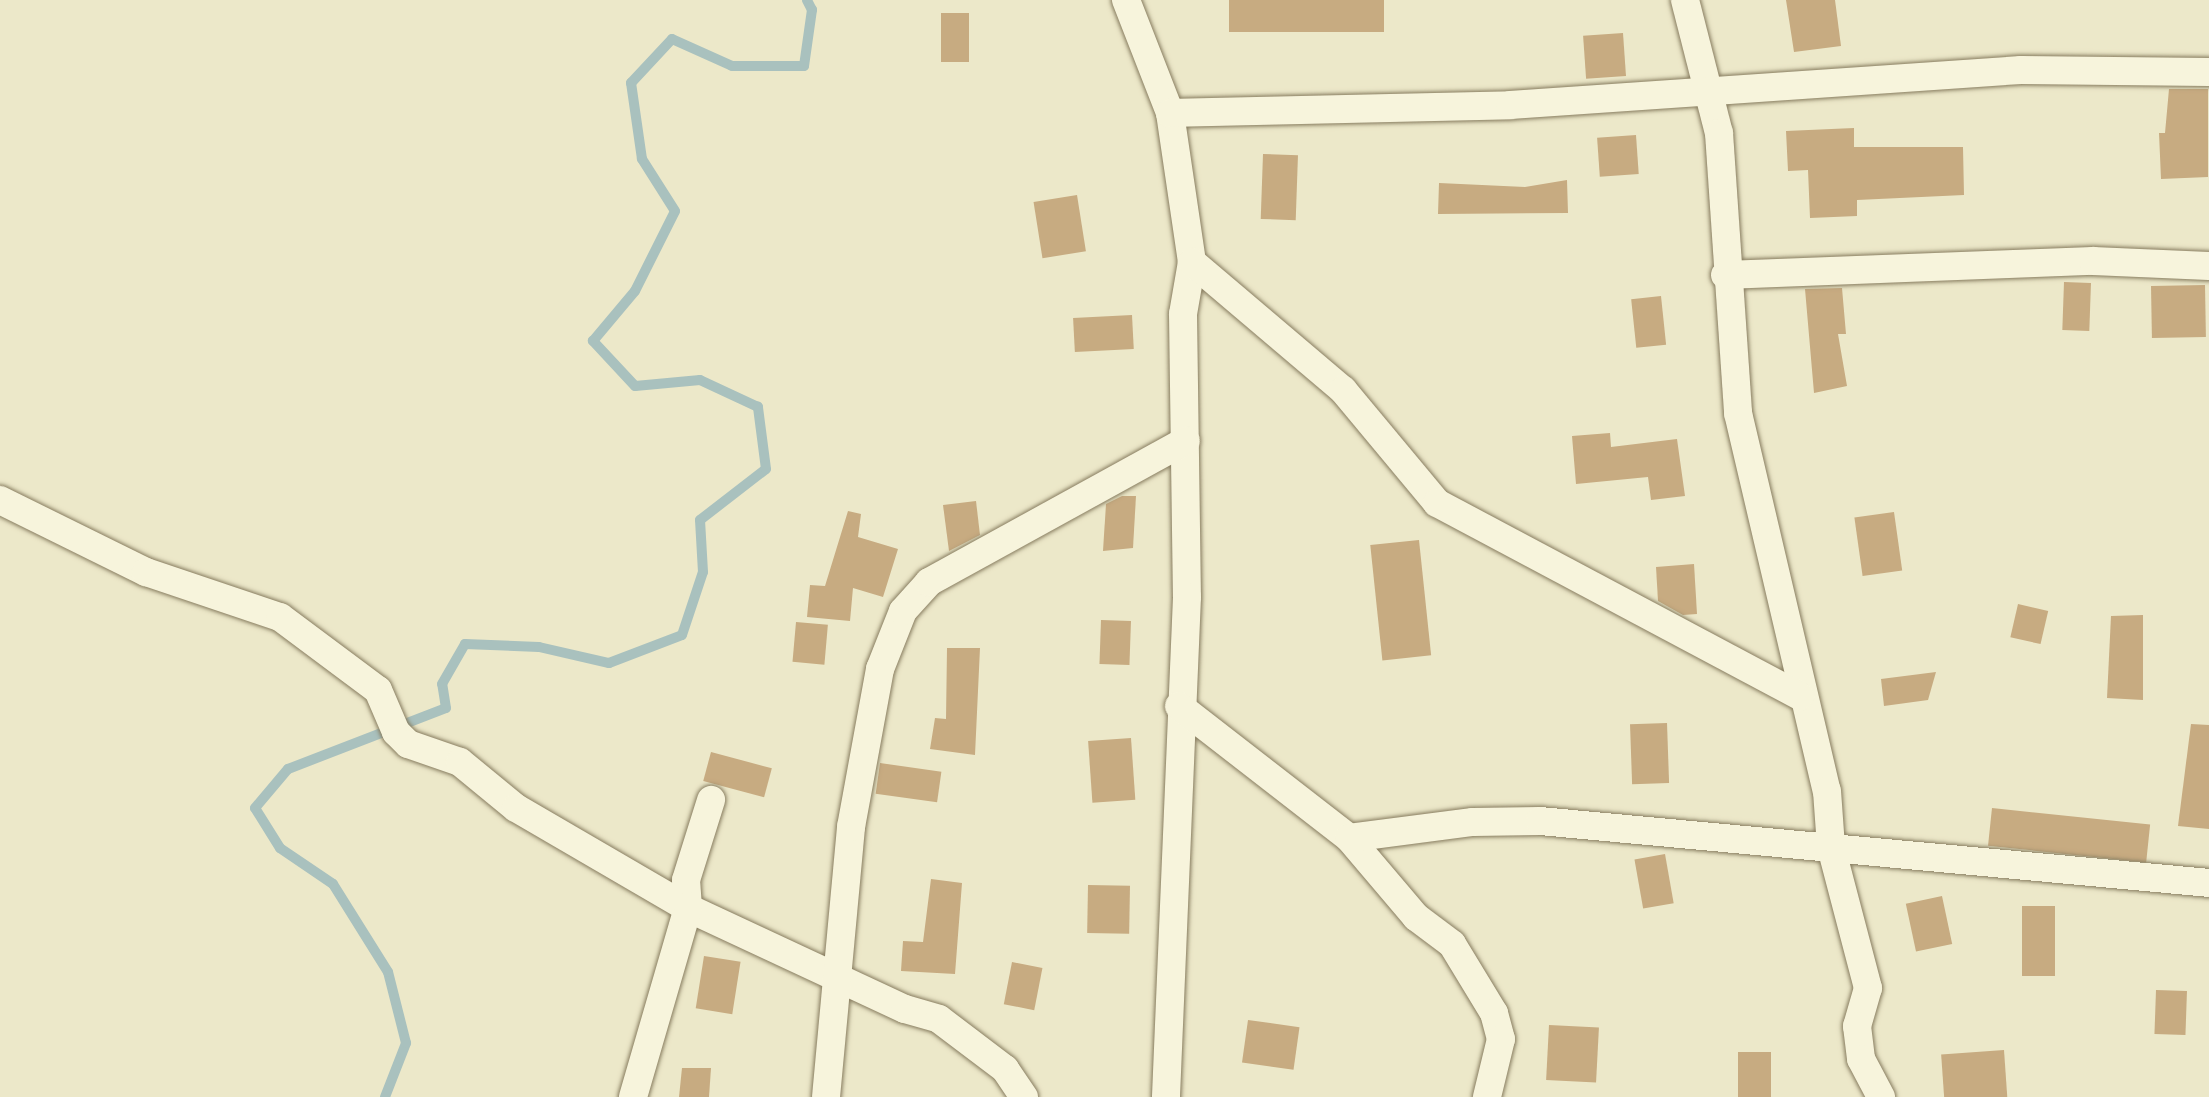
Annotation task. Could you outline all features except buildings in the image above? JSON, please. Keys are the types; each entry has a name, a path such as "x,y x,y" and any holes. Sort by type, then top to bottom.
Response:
{"street":[{"path":"1126,0 1170,113 1192,262 1183,314 1187,597 1179,706 1166,1097"},
{"path":"1685,0 1711,92 1738,413 1800,696 1827,791 1831,847 1868,988 1857,1026 1861,1059 1881,1097"},
{"path":"1170,113 1412,109 2021,70 2209,72"},
{"path":"1725,275 2093,261 2209,266"},
{"path":"1192,262 1343,390 1437,503 1800,696"},
{"path":"826,1097 851,827 880,669 903,611 929,582 1186,441"},
{"path":"0,500 146,572 280,617 378,690 396,732 408,744 460,762 516,808 688,908 839,974 967,1035 1005,1069 1024,1097"},
{"path":"1179,706 1349,838 1416,917 1452,944 1494,1013 1501,1039 1487,1097"},
{"path":"633,1097 688,908 686,880 711,800"},
{"path":"1349,838 1473,822 1540,821 2209,883"}],"waterway":[{"path":"385,1097 406,1043 388,972 333,884 280,848 255,808 288,769 446,708 442,684 465,644 539,647 609,663 682,635 703,572 700,520 766,469 758,407 700,380 635,386 593,341 635,291 675,211 642,159 631,83 672,39 732,66 804,66 812,10 807,0"}]}
